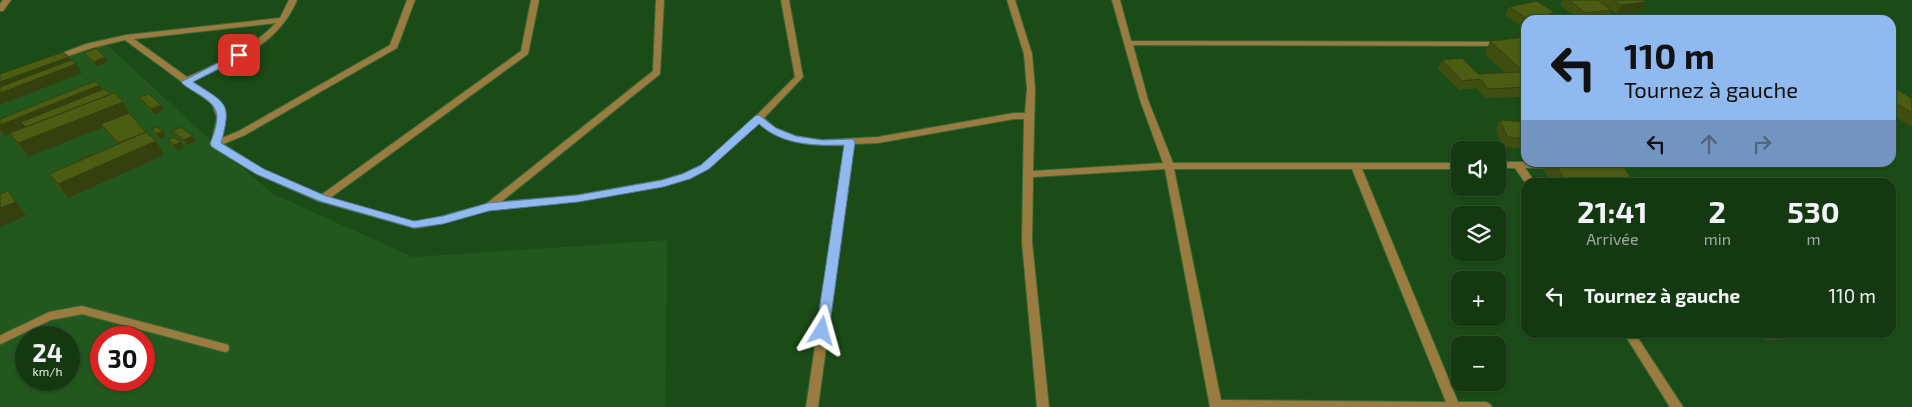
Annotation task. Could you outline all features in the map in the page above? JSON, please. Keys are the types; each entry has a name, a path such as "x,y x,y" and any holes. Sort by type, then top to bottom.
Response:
{"street":[{"path":"0,9 6,0"},
{"path":"186,82 239,55 259,42 283,20 293,0"},
{"path":"216,144 242,133 394,46 411,0"},
{"path":"322,199 525,52 535,0"},
{"path":"488,207 657,72 660,0"},
{"path":"216,144 260,172 322,199 414,225 443,220 488,207 578,198 663,183 686,176 705,167 759,118 799,77 785,0"},
{"path":"1011,0 1028,54 1031,89 1027,174 1027,242 1043,407"},
{"path":"1116,0 1144,100 1169,166 1216,406 1486,407"},
{"path":"43,62 89,46 126,37 283,20"},
{"path":"126,37 216,102 223,118 216,144"},
{"path":"1128,43 1521,44"},
{"path":"759,118 772,130 794,139 822,143 850,142 906,135 1014,116 1029,116"},
{"path":"812,407 850,142"},
{"path":"1506,166 1518,165 1527,178"},
{"path":"1027,174 1169,166 1451,166"},
{"path":"1356,167 1454,407"},
{"path":"1632,338 1677,407"}],"lane":[{"path":"0,340 44,317 66,310 82,310 225,348"}],"shaded area":[{"path":"105,43 209,139 273,194 413,257 667,240 665,407 0,407 0,82"}],"building":[{"path":"1569,0 1598,0 1611,10 1585,13"},
{"path":"1614,0 1643,0 1646,2 1621,5"},
{"path":"1537,1 1555,13 1521,15 1509,7"},
{"path":"1521,38 1521,69 1490,41"},
{"path":"96,48 105,57 94,62 84,53"},
{"path":"63,52 69,57 0,82 0,74"},
{"path":"1462,58 1478,74 1518,72 1521,75 1521,87 1488,89 1480,79 1462,81 1442,60"},
{"path":"71,60 76,64 0,93 0,87"},
{"path":"95,81 100,85 0,125 0,119"},
{"path":"104,89 111,94 26,127 21,122"},
{"path":"1896,89 1912,99 1912,113 1896,103"},
{"path":"114,93 123,102 18,143 10,133"},
{"path":"149,94 161,105 151,109 139,97"},
{"path":"129,113 146,132 118,143 101,124"},
{"path":"1500,120 1521,122 1521,138 1507,137"},
{"path":"157,127 163,131 157,134 151,129"},
{"path":"181,127 193,136 184,140 172,131"},
{"path":"146,132 156,141 58,184 49,174"},
{"path":"174,137 181,142 174,145 167,140"},
{"path":"91,154 92,155 79,159"},
{"path":"1557,167 1624,167 1631,178 1564,178"},
{"path":"8,191 16,202 0,208 0,194"}],"route":[{"path":"239,55 186,82 216,102 221,110 223,118 216,144 260,172 322,199 414,225 443,220 488,207 578,198 663,183 686,176 705,167 759,118 772,130 794,139 822,143 850,142 822,331"}]}
